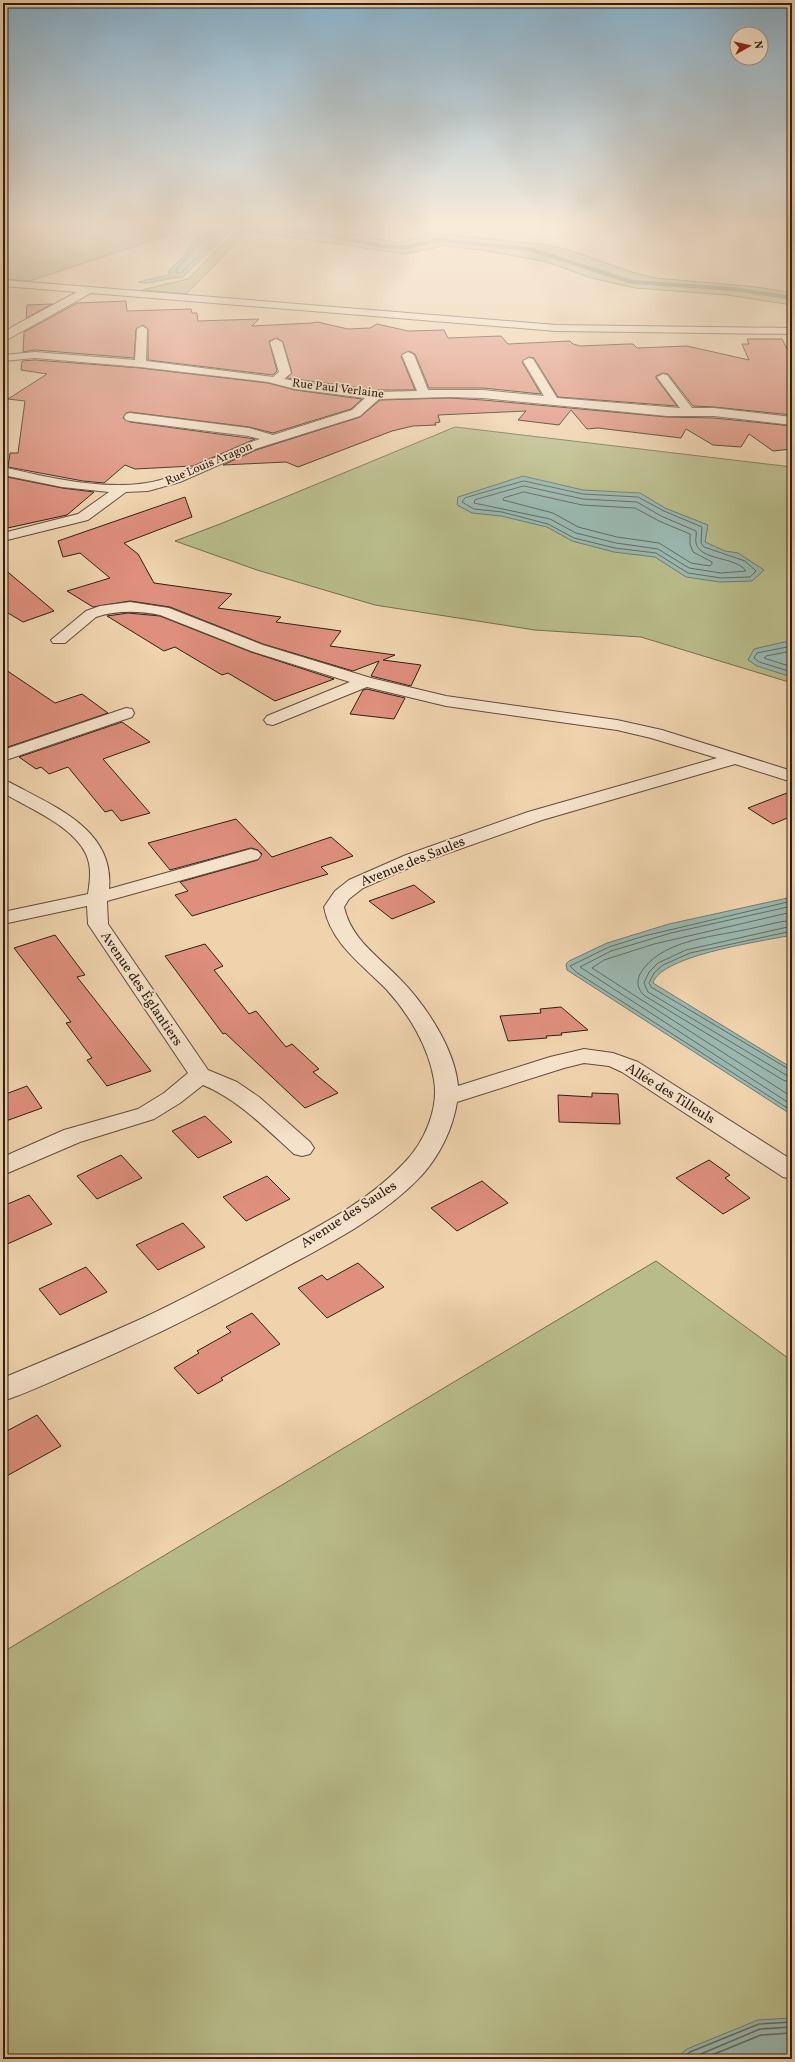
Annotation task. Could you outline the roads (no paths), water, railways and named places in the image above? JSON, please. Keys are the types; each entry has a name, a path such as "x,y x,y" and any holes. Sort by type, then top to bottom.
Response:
{"street":[{"path":"3,339 16,329 35,319"},
{"path":"449,319 556,328 792,331"},
{"path":"140,364 142,329"},
{"name":"Rue Paul Verlaine","path":"276,342 285,372 276,380"},
{"name":"Rue Paul Verlaine","path":"4,354 40,355 115,363 140,364 276,380 377,396 483,394 586,403 663,412 714,412 792,421"},
{"path":"408,355 424,394"},
{"path":"529,361 553,401"},
{"path":"663,377 688,411"},
{"name":"Rue Louis Aragon","path":"3,471 69,483 121,488 144,488 166,483 225,456 273,439 356,413 363,410 373,397 377,396"},
{"name":"Rue Louis Aragon","path":"130,417 248,432 273,439"},
{"path":"3,537 83,517 121,488"},
{"path":"59,640 91,614 100,611 130,607 148,608 164,611 257,648 366,682 446,701 623,727 656,734 736,758 792,777"},
{"path":"273,720 366,682"},
{"path":"3,756 126,713"},
{"name":"Avenue des Saules","path":"3,1390 136,1333 212,1295 308,1243 371,1204 398,1183 414,1168 428,1150 440,1125 446,1098 447,1082 441,1063 413,1009 399,990 351,942 338,924 334,907 342,895 356,884 413,859 535,816 736,758"},
{"name":"Avenue des Églantiers","path":"3,786 77,829 89,842 97,856 100,869 95,914 98,924 200,1075"},
{"path":"3,918 97,898 251,855"},
{"name":"Allée des Tilleuls","path":"446,1098 558,1062 584,1056 613,1060 630,1067 792,1171"},
{"path":"3,1167 39,1149 72,1136 146,1114 172,1098 200,1075 229,1087 251,1102 302,1148"}],"water":[{"path":"523,476 583,490 640,493 665,508 708,525 705,542 725,551 738,553 764,570 752,581 720,582 686,577 655,557 614,552 572,541 547,527 501,516 472,513 457,505 458,497"},
{"path":"784,642 792,642 792,677 757,666 748,660 754,649"},
{"path":"792,897 792,935 738,945 693,957 660,973 653,983 792,1068 792,1115 567,970 566,964 569,961 607,943 669,924"},
{"path":"792,2018 792,2059 675,2059 687,2049 758,2020"}]}
